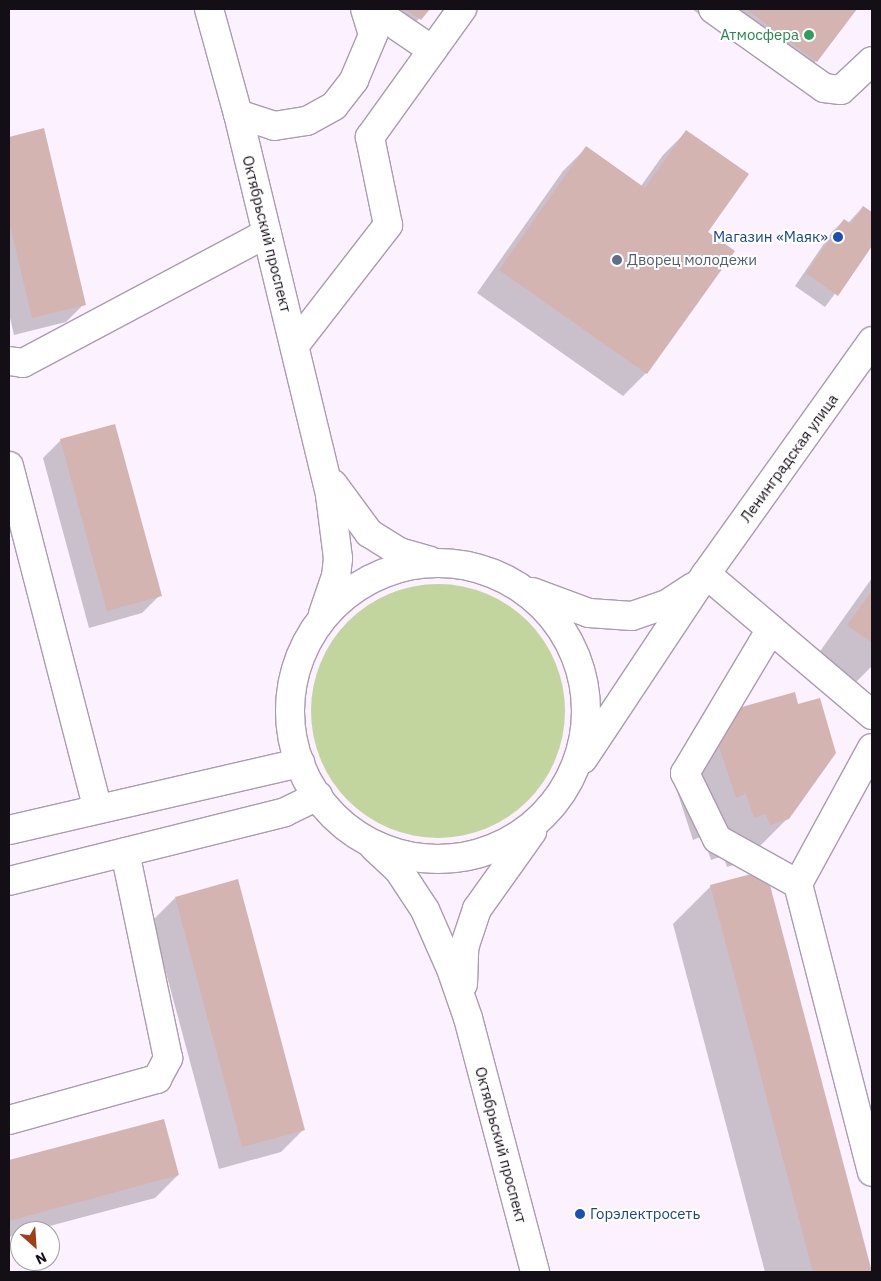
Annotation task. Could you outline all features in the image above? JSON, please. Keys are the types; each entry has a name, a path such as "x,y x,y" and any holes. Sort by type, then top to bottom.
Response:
{"main road":[{"name":"Октябрьский проспект","path":"209,9 238,114 323,460 338,558 330,596 311,635"},
{"path":"238,114 274,126 307,121 334,106 354,80 374,35 365,9"},
{"path":"372,9 432,50"},
{"path":"295,345 388,225 370,137 462,9"},
{"path":"713,9 824,88 842,90 872,61"},
{"path":"9,361 23,363 267,233"},
{"name":"Ленинградская улица","path":"566,786 706,574 872,341"},
{"name":"Октябрьский проспект","path":"323,460 342,500 377,539 414,557 459,564"},
{"path":"9,466 98,810"},
{"path":"431,563 459,564 487,571 513,583 537,600 556,621 572,646 582,673 586,703 584,732 578,759 566,786 550,808 530,827 504,844 475,854 447,858 419,857 390,851 364,839 340,822 318,796 300,763 290,720 291,692 298,662 311,635 329,611 374,577 403,567 431,563"},
{"path":"706,574 872,714"},
{"name":"Ленинградская улица","path":"513,583 589,613 632,616 682,595 706,574"},
{"path":"771,629 684,773 716,839 798,884"},
{"path":"872,748 798,884 872,1172"},
{"path":"9,830 300,763"},
{"path":"9,881 285,812 318,796"},
{"name":"Октябрьский проспект","path":"468,1018 461,969 469,928 488,891 550,808"},
{"name":"Октябрьский проспект","path":"364,839 398,869 425,910 452,969 468,1018 535,1272"},
{"path":"9,1120 157,1079 168,1058 125,852"}],"green space":[{"path":"438,584 463,587 486,594 498,599 528,621 550,651 555,663 562,686 565,711 562,736 555,759 550,771 528,801 498,823 486,828 463,835 438,838 413,835 390,828 378,823 348,801 326,771 321,759 314,736 311,711 314,686 321,663 326,651 348,621 378,599 390,594 413,587"}],"building":[{"path":"405,9 430,9 421,20"},
{"name":"Атмосфера","path":"746,9 857,9 817,62"},
{"path":"44,128 86,305 32,318 9,221 9,137"},
{"name":"Дворец молодежи","path":"686,130 749,174 708,232 735,251 647,374 499,270 586,146 645,188"},
{"path":"863,206 872,212 872,246 838,296 806,273 844,219 851,224"},
{"path":"115,424 162,596 107,611 60,439"},
{"path":"872,591 872,643 847,625"},
{"path":"795,692 798,704 820,698 836,753 789,819 770,825 766,814 754,818 746,794 736,798 717,741 735,709"},
{"path":"766,870 872,1272 813,1272 710,885"},
{"path":"238,879 305,1130 242,1147 175,897"},
{"path":"164,1119 179,1175 9,1221 9,1160"}],"place":[{"name":"Атмосфера","path":"809,35"},
{"name":"Магазин «Маяк»","path":"838,237"},
{"name":"Дворец молодежи","path":"617,260"},
{"name":"Горэлектросеть","path":"580,1214"}]}
